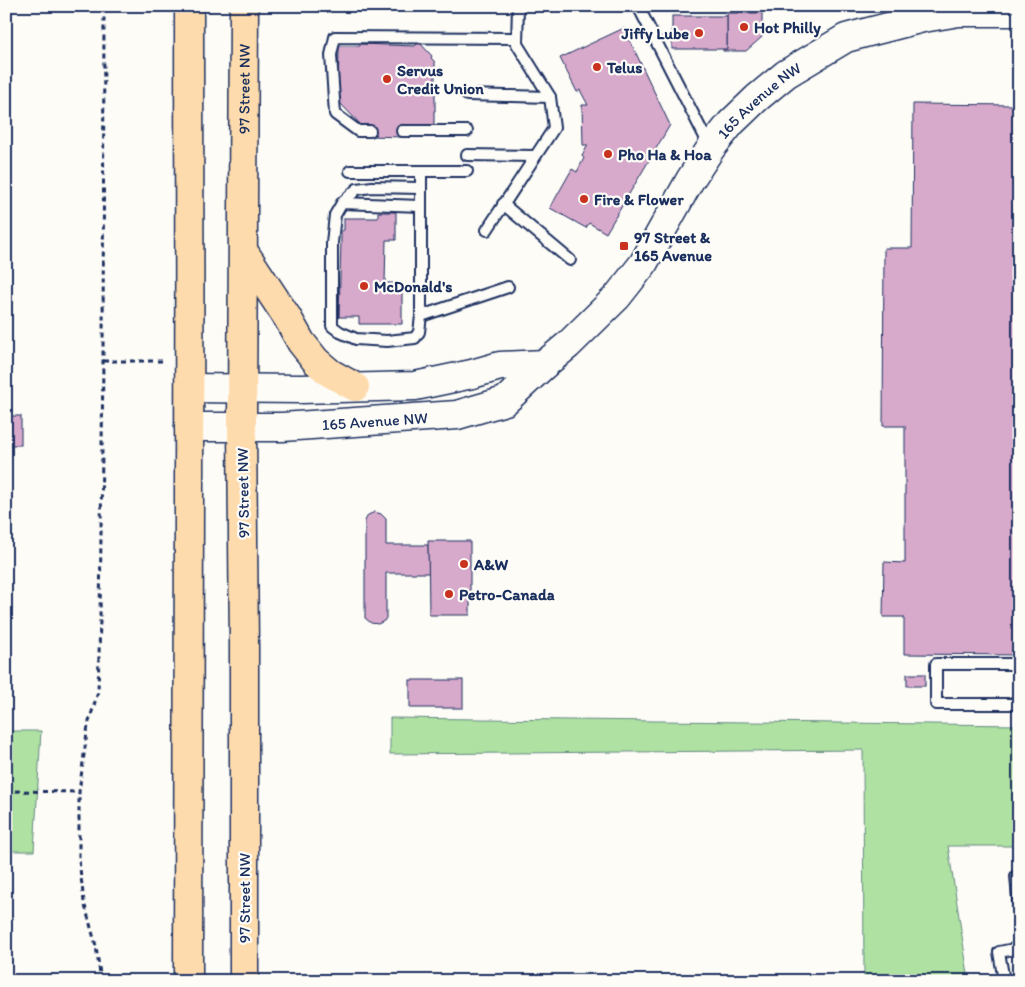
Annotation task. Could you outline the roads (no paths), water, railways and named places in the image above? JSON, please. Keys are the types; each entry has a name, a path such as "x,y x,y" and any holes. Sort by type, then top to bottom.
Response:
{"main road":[{"path":"188,981 189,6"},
{"name":"97 Street NW","path":"244,6 242,428 244,981"},
{"path":"244,252 287,317 301,342 330,373 355,387"}],"street":[{"name":"165 Avenue NW","path":"189,427 282,427 457,415 505,401 568,345 617,297 643,264 690,180 711,148 731,123 786,74 846,38 923,18 959,12 1019,12"},
{"name":"165 Avenue NW","path":"190,388 301,389 415,386 500,366 545,364"}],"lane":[{"path":"486,230 554,128 550,97 517,44 518,6"},
{"path":"638,6 711,148"},
{"path":"370,131 358,131 335,114 331,55 334,37 517,38"},
{"path":"467,95 550,97"},
{"path":"402,131 467,131"},
{"path":"467,155 535,156"},
{"path":"350,171 467,171"},
{"path":"420,188 372,187 356,189 342,203 335,215 332,243 332,326 340,332 356,339 387,341 415,338 420,332 421,171"},
{"path":"342,203 420,206"},
{"path":"503,204 570,260"},
{"path":"421,316 508,287"},
{"path":"1019,664 936,664 936,704 1019,704"},
{"path":"1019,876 1016,876 1019,911"},
{"path":"1004,981 999,952 1019,948"}],"place":[{"name":"Hot Philly","path":"744,27"},
{"name":"Jiffy Lube","path":"699,33"},
{"name":"Telus","path":"597,67"},
{"name":"Servus Credit Union","path":"387,79"},
{"name":"Pho Ha & Hoa","path":"608,154"},
{"name":"Fire & Flower","path":"584,199"},
{"name":"97 Street & 165 Avenue","path":"624,246"},
{"name":"McDonald's","path":"364,286"},
{"name":"A&W","path":"464,564"},
{"name":"Petro-Canada","path":"449,594"}]}
